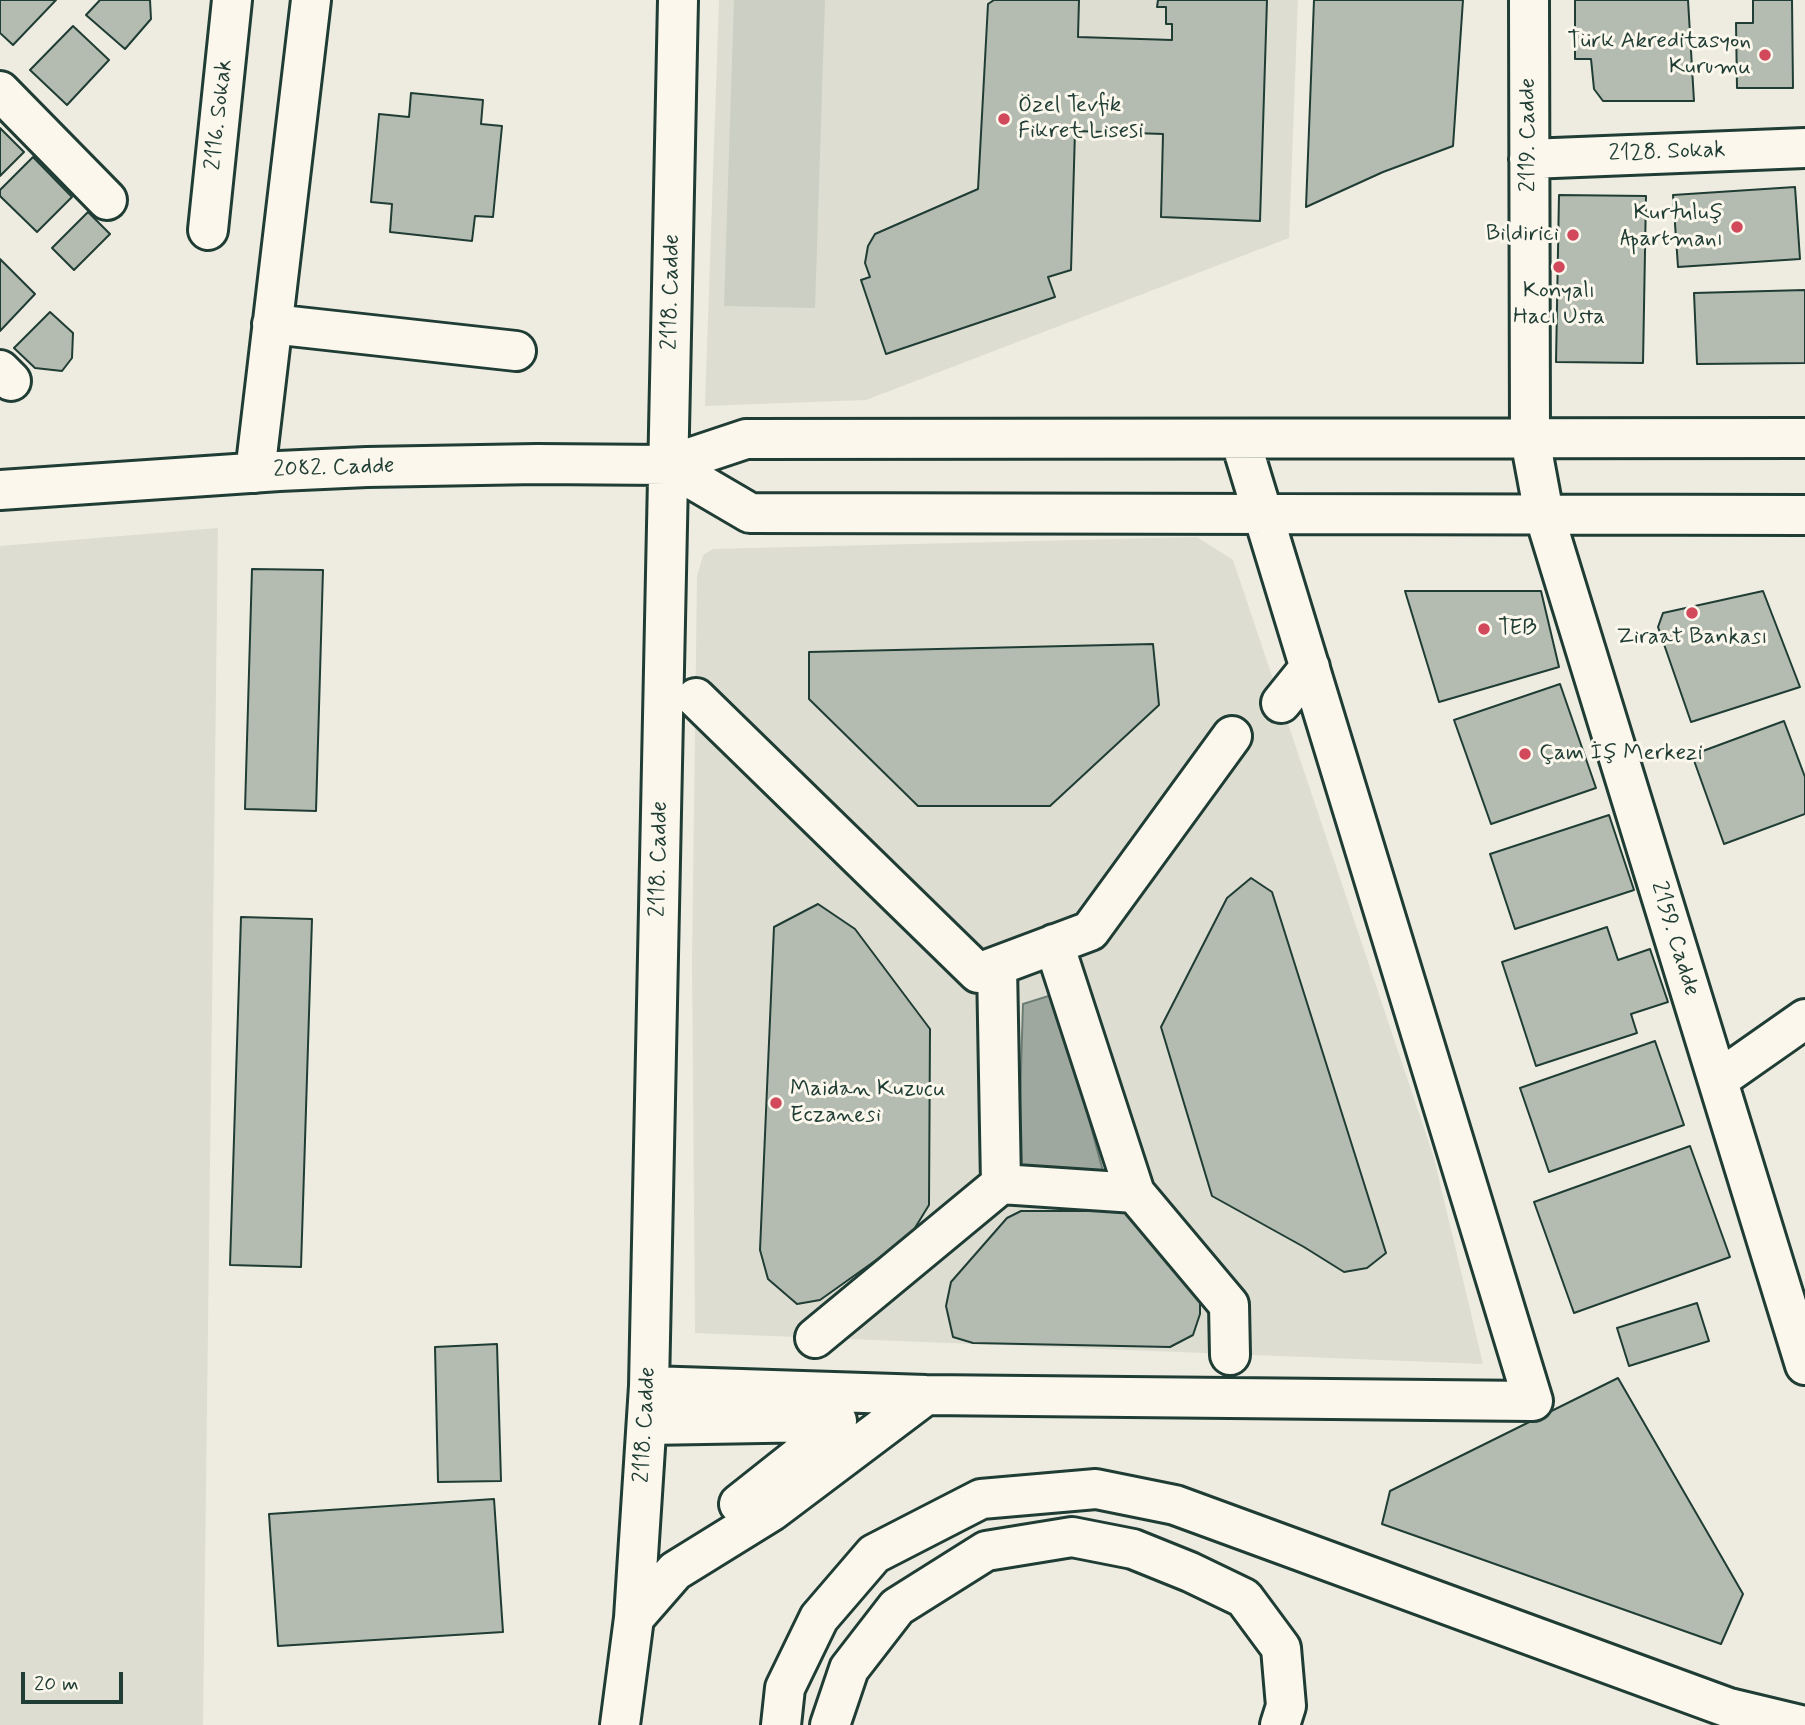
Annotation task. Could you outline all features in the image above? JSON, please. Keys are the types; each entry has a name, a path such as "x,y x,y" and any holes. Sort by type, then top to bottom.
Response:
{"street":[{"name":"2116. Sokak","path":"208,230 232,0"},
{"path":"255,472 311,0"},
{"name":"2118. Cadde","path":"621,1722 634,1618 649,1386 678,0"},
{"name":"2119. Cadde","path":"1528,0 1530,439 1544,514"},
{"path":"0,91 107,200"},
{"name":"2128. Sokak","path":"1529,159 1805,148"},
{"path":"272,324 516,351"},
{"path":"668,465 746,439 1805,438"},
{"path":"649,1386 926,1395 1533,1401 1240,439"},
{"path":"668,465 750,513 1805,515"},
{"name":"2082. Cadde","path":"0,490 367,467 668,465"},
{"name":"2159. Cadde","path":"1544,514 1805,1365"},
{"path":"1281,703 1310,667"},
{"path":"696,698 978,973 1090,931 1232,736"},
{"path":"1054,944 1135,1193 1229,1305 1230,1354"},
{"path":"998,966 1000,1184"},
{"path":"1718,1080 1805,1019"},
{"path":"815,1338 1000,1184 1135,1193"},
{"path":"675,1571 772,1511 926,1395"},
{"path":"634,1618 722,1517 797,1458 837,1421 647,1425"},
{"path":"781,1725 785,1688 819,1618 874,1554 981,1499 1096,1489 1175,1505 1728,1708 1800,1725"},
{"path":"830,1725 849,1669 897,1607 986,1551 1072,1537 1133,1549 1244,1598 1281,1648 1286,1706 1279,1725"}],"shaded area":[{"name":"Özel Tevfik Fikret Lisesi","path":"719,0 1298,0 1289,238 866,400 705,406"},
{"path":"734,0 825,0 815,308 724,306"},
{"path":"218,528 203,1725 0,1725 0,546"},
{"path":"1197,537 1233,560 1434,1158 1483,1364 695,1333 692,961 697,577 703,555 713,549"},
{"path":"1055,994 1104,1175 1018,1167 1023,1004"}],"building":[{"path":"0,0 56,0 13,45 0,33"},
{"path":"100,0 150,0 151,19 125,49 86,15"},
{"path":"994,0 1079,0 1078,37 1172,40 1172,24 1166,24 1166,7 1157,7 1158,0 1267,0 1260,221 1161,217 1163,134 1075,131 1071,270 1048,277 1055,297 886,354 861,280 870,277 865,263 868,246 875,234 978,189 988,4"},
{"path":"1314,0 1463,0 1453,146 1383,172 1306,207"},
{"path":"1575,0 1688,0 1694,101 1603,101 1594,89 1591,59 1575,59"},
{"name":"Türk Akreditasyon Kurumu","path":"1753,0 1792,0 1793,88 1737,88 1736,23 1753,23"},
{"path":"73,26 109,60 67,105 30,70"},
{"path":"411,93 483,100 481,124 502,126 493,217 475,216 472,241 390,232 392,204 371,202 379,114 409,117"},
{"path":"0,128 24,152 0,176"},
{"path":"33,157 72,197 37,232 0,196 0,190"},
{"name":"Kurtuluş Apartmanı","path":"1795,187 1800,259 1678,267 1673,195"},
{"path":"1559,195 1646,196 1643,363 1556,362"},
{"path":"88,212 110,234 74,270 52,248"},
{"path":"0,259 35,294 0,331"},
{"path":"1805,290 1805,363 1697,364 1694,293"},
{"path":"50,312 73,333 72,358 62,371 35,368 14,348"},
{"path":"252,569 323,570 316,811 245,809"},
{"name":"TEB","path":"1405,591 1541,591 1559,667 1439,702"},
{"path":"1763,591 1800,687 1691,722 1658,627 1663,613"},
{"path":"1153,644 1159,705 1050,806 918,806 809,699 809,652"},
{"name":"Çam İş Merkezi","path":"1560,684 1596,788 1491,824 1454,720"},
{"path":"1784,721 1805,777 1805,814 1724,844 1692,755"},
{"path":"1609,815 1634,890 1515,929 1490,854"},
{"path":"1251,878 1272,892 1386,1253 1367,1268 1344,1272 1212,1196 1161,1027 1227,898"},
{"path":"818,904 855,929 930,1029 929,1205 910,1236 820,1300 797,1304 768,1279 760,1250 774,927"},
{"path":"241,917 312,919 301,1267 230,1265"},
{"path":"1607,927 1618,960 1650,949 1668,1002 1631,1014 1637,1033 1536,1066 1502,962"},
{"path":"1655,1041 1684,1125 1549,1172 1520,1088"},
{"path":"1690,1146 1730,1257 1574,1313 1534,1202"},
{"path":"1021,1211 1113,1211 1130,1214 1200,1282 1200,1314 1193,1335 1170,1347 973,1343 953,1337 946,1306 951,1282 1007,1218"},
{"path":"1697,1303 1709,1341 1629,1366 1617,1328"},
{"path":"497,1344 501,1481 438,1482 435,1347"},
{"path":"1618,1378 1743,1594 1721,1644 1382,1524 1390,1491"},
{"path":"494,1499 503,1632 278,1646 269,1514"}],"place":[{"name":"Türk Akreditasyon Kurumu","path":"1765,55"},
{"name":"Özel Tevfik Fikret Lisesi","path":"1004,119"},
{"name":"Kurtuluş Apartmanı","path":"1737,227"},
{"name":"Bildirici","path":"1573,235"},
{"name":"Konyalı Hacı Usta","path":"1559,267"},
{"name":"Ziraat Bankası","path":"1692,613"},
{"name":"TEB","path":"1484,629"},
{"name":"Çam İş Merkezi","path":"1525,754"},
{"name":"Maidan Kuzucu Eczanesi","path":"776,1103"}]}
